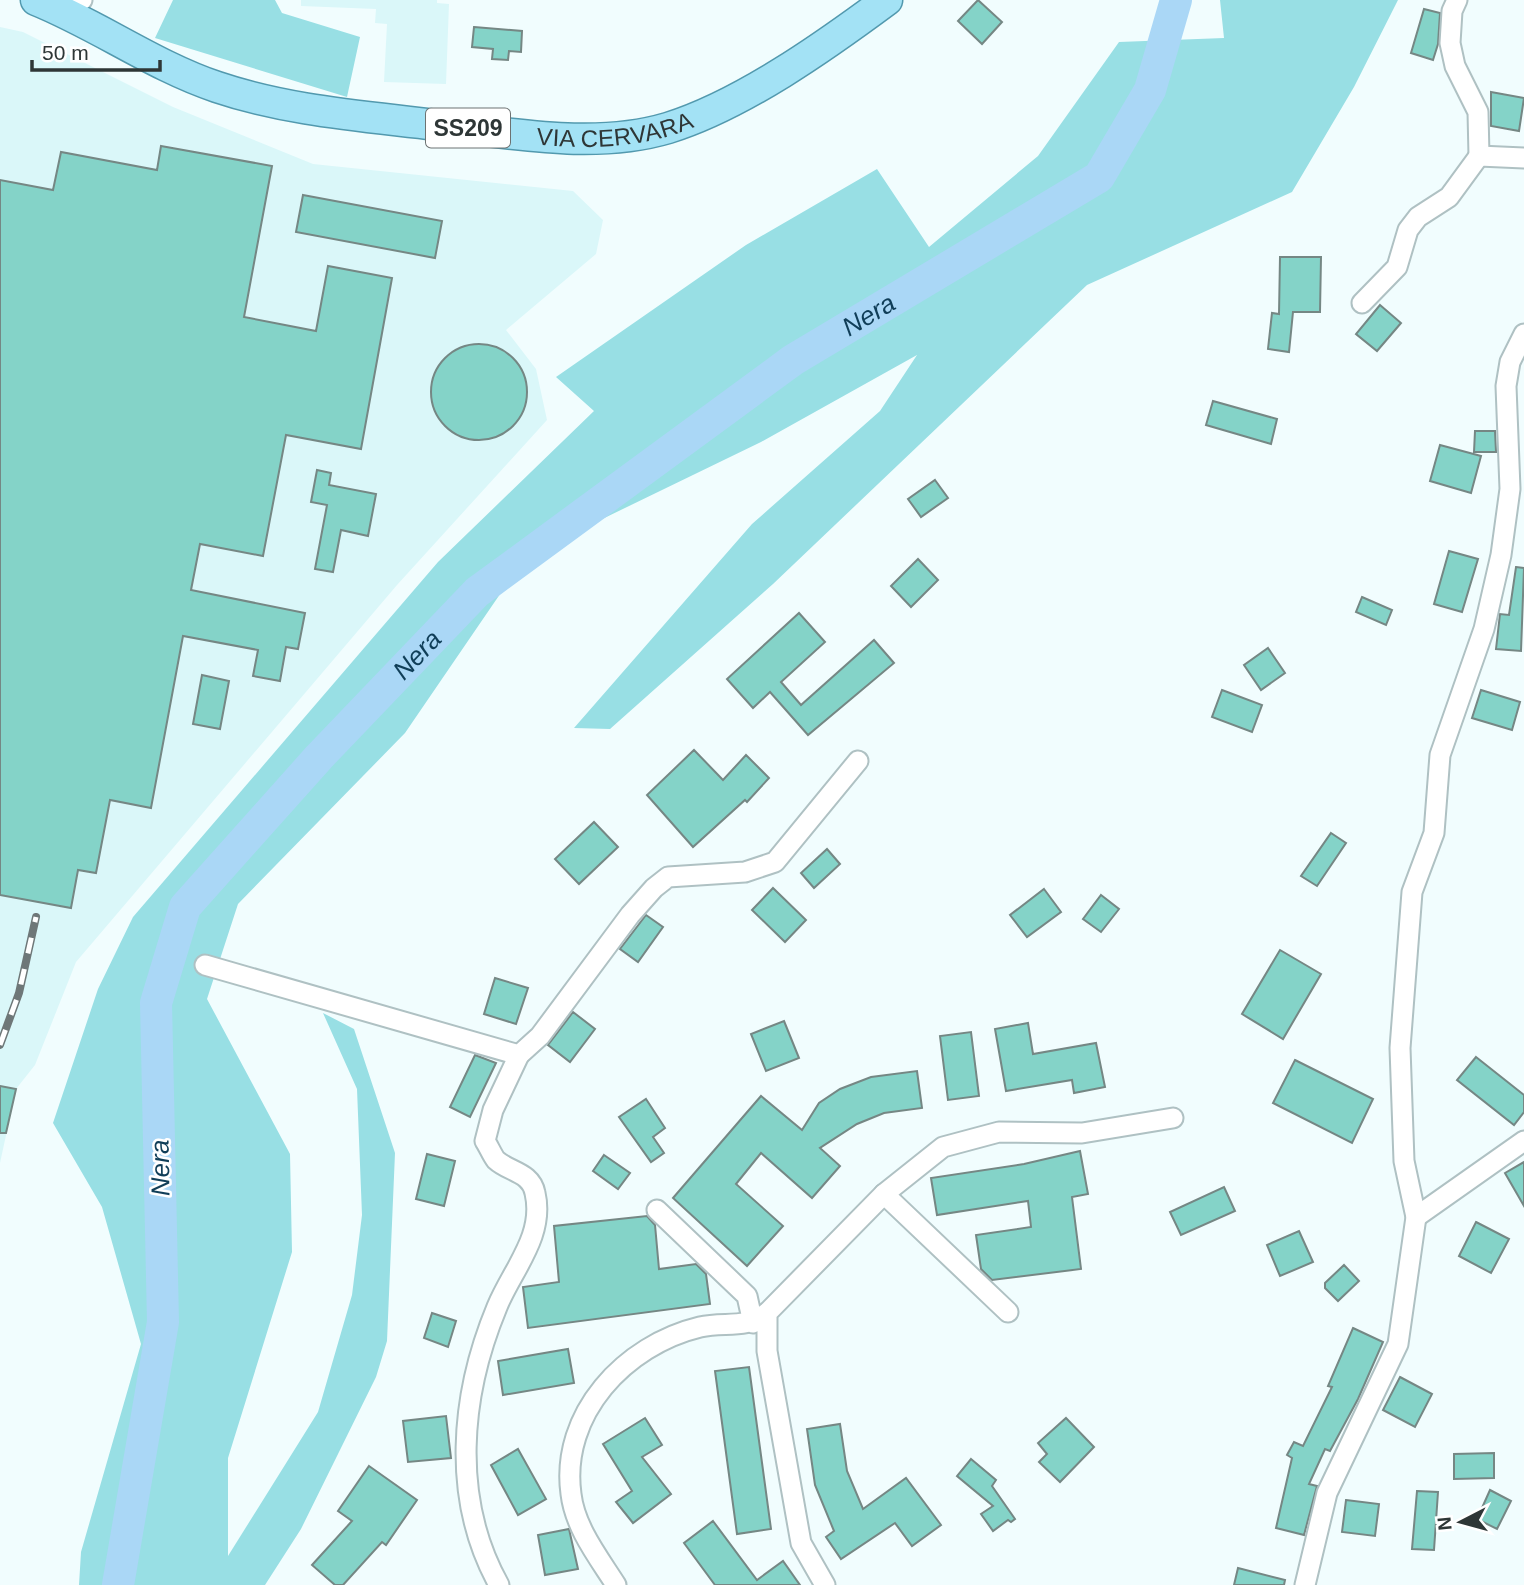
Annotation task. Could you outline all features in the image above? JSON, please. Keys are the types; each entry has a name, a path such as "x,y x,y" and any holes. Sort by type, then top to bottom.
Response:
{"main road":[{"name":"VIA CERVARA","path":"59,3 133,50 216,87 283,105 541,137 615,137 668,128 717,109 838,37 887,0"}],"street":[{"path":"1362,303 1397,267 1408,230 1418,217 1448,197 1479,156 1478,112 1455,66 1450,43 1452,11 1457,0"},
{"path":"1479,156 1524,158"},
{"path":"1305,1585 1327,1493 1398,1344 1416,1217 1404,1161 1400,1048 1412,892 1434,833 1440,755 1484,629 1501,555 1510,489 1506,386 1510,362 1524,334"},
{"path":"499,1585 489,1567 470,1512 464,1465 479,1356 498,1305 524,1258 537,1206 535,1189 523,1174 496,1160 485,1141 493,1110 519,1055 540,1036 630,915 654,888 668,877 746,872 775,862 858,761"},
{"path":"205,965 519,1055"},
{"path":"616,1585 585,1536 571,1495 572,1447 590,1404 615,1371 652,1346 700,1327 760,1318 884,1194 943,1147 999,1132 1082,1133 1173,1118"},
{"path":"1416,1217 1524,1141"},
{"path":"884,1194 1008,1312"},
{"path":"657,1210 747,1296 760,1318 801,1543 824,1585"}],"shaded area":[{"path":"173,0 275,0 282,13 360,37 347,97 155,38"},
{"path":"301,0 437,0 437,3 449,4 446,84 384,82 387,24 375,23 376,9 301,6"},
{"path":"1220,0 1398,0 1354,87 1292,192 1087,285 773,584 610,729 574,728 752,524 880,411 917,355 761,442 526,556 405,733 238,904 207,999 290,1154 292,1252 228,1458 228,1556 318,1412 352,1295 362,1215 357,1089 323,1013 354,1029 395,1153 387,1341 376,1377 301,1529 265,1585 79,1585 81,1552 141,1344 102,1207 53,1123 98,989 133,917 438,562 594,411 556,377 746,245 877,169 929,247 1038,156 1119,42 1224,38"},
{"path":"0,27 23,32 173,107 313,164 573,191 603,220 596,254 506,330 536,369 547,420 397,585 76,962 35,1065 16,1089 0,1163"}],"building":[{"path":"978,0 1002,22 982,44 958,21"},
{"path":"1424,9 1440,13 1438,44 1433,60 1411,53"},
{"path":"474,27 522,31 521,52 509,51 508,60 492,59 493,49 472,47"},
{"path":"1491,92 1524,98 1519,131 1491,126"},
{"path":"161,146 272,166 244,317 316,331 328,266 392,278 361,449 286,435 263,556 200,544 191,590 305,613 298,649 286,647 280,681 253,676 258,650 183,636 151,808 110,800 96,873 78,870 71,908 0,895 0,180 53,190 61,152 157,170"},
{"path":"303,195 442,221 435,258 296,232"},
{"path":"1280,257 1321,257 1320,312 1293,312 1289,352 1268,349 1272,313 1279,314"},
{"path":"1380,305 1401,323 1377,351 1356,334"},
{"path":"479,344 497,348 513,358 523,374 527,392 523,410 513,426 497,436 479,440 461,436 445,426 435,410 431,392 435,374 445,358 461,348"},
{"path":"1213,401 1277,419 1271,444 1206,425"},
{"path":"1475,431 1495,431 1496,452 1474,452"},
{"path":"1440,445 1481,456 1471,493 1430,481"},
{"path":"317,470 331,473 329,485 376,494 368,536 341,530 333,572 315,569 327,505 311,502"},
{"path":"935,480 948,498 921,517 908,499"},
{"path":"1449,551 1478,559 1462,612 1434,604"},
{"path":"918,559 938,580 911,607 891,586"},
{"path":"1516,567 1524,568 1521,651 1496,649 1500,614 1509,615"},
{"path":"1362,597 1392,610 1386,625 1356,612"},
{"path":"799,613 825,642 781,682 801,705 874,640 894,663 808,735 770,692 753,708 727,679"},
{"path":"1268,648 1285,673 1261,690 1244,665"},
{"path":"202,675 229,681 220,729 193,724"},
{"path":"1222,690 1262,705 1252,732 1212,717"},
{"path":"1481,690 1520,702 1512,730 1472,718"},
{"path":"694,750 723,780 746,755 769,778 747,802 745,800 693,847 647,795"},
{"path":"594,822 618,847 579,884 555,859"},
{"path":"1331,833 1346,843 1317,886 1301,876"},
{"path":"827,849 840,864 814,888 801,873"},
{"path":"773,888 806,920 785,942 752,910"},
{"path":"1044,889 1061,912 1027,937 1010,915"},
{"path":"1101,895 1119,909 1101,932 1083,919"},
{"path":"646,915 663,927 638,962 620,949"},
{"path":"1280,950 1321,974 1283,1039 1242,1014"},
{"path":"495,978 528,988 516,1024 484,1014"},
{"path":"573,1012 595,1029 570,1062 548,1045"},
{"path":"784,1021 799,1058 766,1071 751,1034"},
{"path":"1028,1023 1033,1054 1096,1043 1105,1087 1074,1093 1072,1080 1006,1091 995,1029"},
{"path":"971,1032 979,1096 948,1100 940,1036"},
{"path":"475,1055 496,1063 470,1117 450,1107"},
{"path":"1476,1057 1524,1095 1524,1112 1514,1125 1457,1080"},
{"path":"1295,1060 1373,1099 1352,1143 1273,1103"},
{"path":"917,1071 922,1108 884,1113 857,1124 820,1148 840,1166 812,1198 761,1153 736,1184 783,1226 747,1266 673,1198 761,1096 802,1130 819,1103 840,1089 871,1077"},
{"path":"0,1086 16,1089 6,1133 0,1133"},
{"path":"646,1099 665,1128 653,1137 664,1153 651,1162 619,1117"},
{"path":"1080,1151 1088,1194 1072,1197 1081,1269 992,1280 981,1269 976,1235 1031,1227 1028,1201 937,1215 931,1178 1024,1164"},
{"path":"427,1154 455,1161 444,1206 416,1199"},
{"path":"604,1155 630,1173 618,1189 593,1171"},
{"path":"1524,1162 1524,1206 1505,1173"},
{"path":"1224,1187 1235,1211 1181,1235 1170,1212"},
{"path":"647,1216 655,1225 659,1269 696,1264 706,1274 710,1304 528,1328 523,1287 559,1282 554,1226"},
{"path":"1476,1222 1509,1239 1491,1273 1459,1256"},
{"path":"1299,1231 1313,1262 1280,1276 1267,1245"},
{"path":"1344,1265 1359,1281 1338,1301 1325,1288 1325,1283"},
{"path":"432,1313 456,1321 448,1347 424,1338"},
{"path":"1353,1328 1383,1342 1358,1399 1330,1451 1325,1449 1309,1484 1317,1486 1304,1535 1276,1528 1292,1458 1287,1455 1294,1442 1303,1446 1332,1387 1328,1386"},
{"path":"568,1349 574,1383 503,1395 498,1361"},
{"path":"749,1367 771,1529 737,1534 715,1371"},
{"path":"1400,1377 1432,1394 1415,1427 1383,1410"},
{"path":"446,1416 451,1458 408,1462 403,1421"},
{"path":"645,1418 662,1445 642,1457 671,1494 633,1523 616,1502 632,1491 603,1444"},
{"path":"1066,1418 1094,1447 1060,1482 1039,1462 1047,1454 1038,1443"},
{"path":"840,1424 847,1471 863,1509 906,1478 941,1525 912,1546 895,1523 841,1559 826,1537 834,1531 815,1485 807,1429"},
{"path":"518,1449 546,1499 518,1515 491,1465"},
{"path":"1494,1453 1494,1478 1454,1479 1454,1454"},
{"path":"971,1459 996,1480 992,1486 1015,1519 1011,1522 1008,1520 993,1531 981,1514 993,1506 957,1476"},
{"path":"369,1466 417,1500 386,1545 382,1542 343,1585 335,1585 312,1565 352,1521 338,1511"},
{"path":"1490,1490 1511,1501 1497,1529 1477,1519"},
{"path":"1417,1491 1438,1492 1434,1550 1412,1549"},
{"path":"1346,1500 1379,1504 1375,1536 1342,1532"},
{"path":"713,1521 757,1580 783,1561 800,1585 715,1585 684,1543"},
{"path":"569,1529 578,1569 545,1575 538,1535"},
{"path":"1238,1568 1285,1580 1284,1585 1234,1585"}],"waterway":[{"name":"Nera","path":"118,1585 163,1322 156,1003 185,907 319,757 477,592 793,360 1099,177 1150,90 1176,0"}],"railway":[{"path":"0,1045 19,993 36,917"}]}
